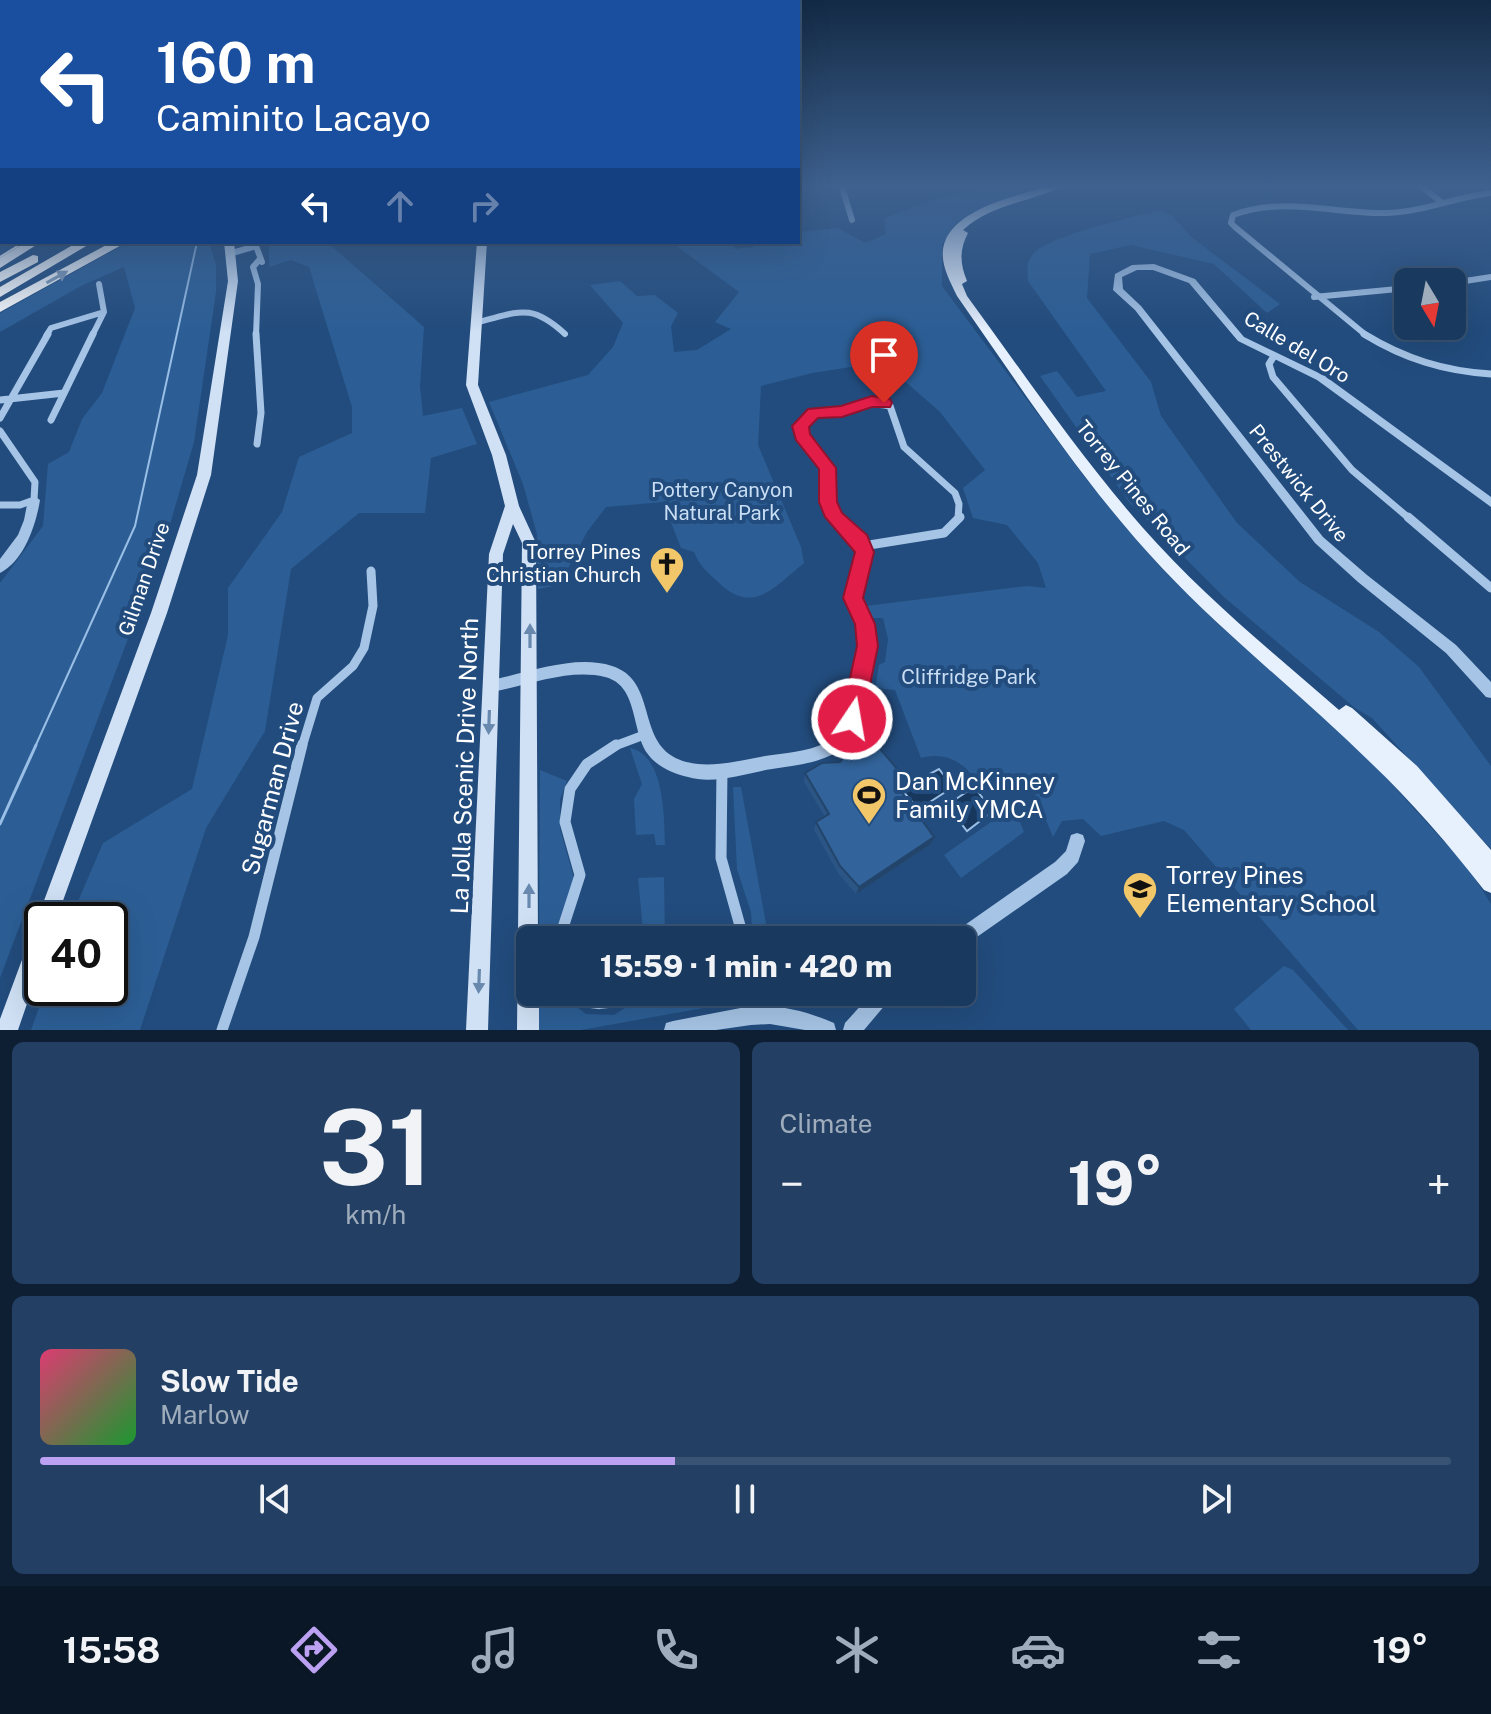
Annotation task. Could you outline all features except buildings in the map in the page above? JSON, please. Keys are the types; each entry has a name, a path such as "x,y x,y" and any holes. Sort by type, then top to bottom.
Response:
{"highway":[{"path":"0,264 32,244"},
{"path":"0,278 60,244"},
{"path":"0,293 84,244"},
{"path":"0,308 117,244"}],"main road":[{"name":"Torrey Pines Road","path":"953,235 945,250 946,265 962,296 1138,533 1199,594 1390,766 1438,817 1491,883"},
{"name":"Torrey Pines Road","path":"965,235 956,249 956,267 961,279 1151,536 1206,591 1411,772 1491,865"},
{"path":"482,244 472,385 499,455 512,506 529,543 528,1030"},
{"name":"Gilman Drive","path":"53,902 154,625 204,475 230,309 230,247"},
{"name":"La Jolla Scenic Drive North","path":"477,1030 496,554 512,506"},
{"path":"7,1030 24,982"}],"street":[{"path":"1244,235 1340,318 1397,353 1423,364 1476,375 1491,374"},
{"path":"230,247 256,246 261,252 256,269 254,345 259,405 257,444"},
{"name":"Calle del Oro","path":"1125,271 1154,267 1192,281 1241,339 1321,378 1491,503"},
{"name":"Prestwick Drive","path":"1125,271 1118,276 1118,290 1138,308 1319,540 1337,558 1444,639 1491,692"},
{"path":"1466,281 1491,277"},
{"path":"51,420 104,312 99,284"},
{"path":"1314,297 1394,289"},
{"path":"474,323 528,311 544,315 565,334"},
{"path":"0,418 51,328 104,312"},
{"path":"1274,356 1269,364 1273,377 1330,447 1373,489 1491,588"},
{"path":"0,400 64,393"},
{"path":"491,686 593,670 616,674 636,695 644,735 658,754 679,767 695,771 722,770 822,751 840,742 849,731 867,646 865,624 853,598 853,587 863,569 863,546 835,517 828,502 827,468 802,436 800,426 813,413 842,412 872,402 884,403 894,411 896,431 905,448 952,486 961,504 960,517 952,529 933,536 863,546"},
{"path":"0,431 35,482 31,525 24,539 0,568"},
{"path":"0,505 20,505 34,500"},
{"name":"Sugarman Drive","path":"222,1030 254,937 313,704 328,684 359,659 365,645 376,584 371,571"},
{"path":"564,926 580,875 565,824 567,794 572,781 603,750 644,735"},
{"path":"722,770 724,807 721,858 742,926"},
{"path":"976,927 1061,868 1072,856 1077,841"},
{"path":"852,1030 873,1006"},
{"path":"673,1030 762,1013 793,1017 827,1030"}],"green space":[{"path":"800,235 851,235 865,243 884,235 948,235 942,244 942,286 1084,476 1160,567 1219,625 1349,737 1469,869 1491,904 1491,1030 1358,1030 1184,830 1164,821 1101,836 1083,819 1062,821 1053,837 1029,779 980,787 956,761 940,756 921,758 895,690 875,688 879,665 885,662 888,639 883,618 872,618 866,606 1027,586 1046,588 1038,563 1007,525 973,518 963,488 985,470 940,412 883,362 812,373 761,386 758,445 801,547 804,563 772,589 752,598 730,592 704,568 694,552 681,548 663,502 606,507 587,532 559,585 538,589 537,534 523,484 489,402 588,375 613,347 623,323 590,285 620,281 637,296 655,295 678,313 671,326 674,352 697,350 731,329 715,322 739,292 674,244 730,244 737,249 755,244 800,244"},
{"path":"1069,235 1189,235 1280,304 1267,313 1214,264 1131,245 1090,254 1087,298 1151,382 1161,416 1237,523 1300,582 1379,632 1419,667 1491,766 1491,849 1372,718 1355,708 1224,597 1129,502 1040,376 1057,371 1077,397 1106,391 1028,281 1028,265 1032,255"},
{"path":"125,244 210,244 216,265 216,292 194,442 166,538 29,902 24,902 24,914 0,978 0,583 43,526 48,464 69,452 82,419 102,393 135,308 124,267 81,286 0,332 0,313"},
{"path":"269,244 329,244 424,327 420,386 423,416 462,408 477,444 431,458 425,513 359,513 291,569 265,731 206,828 140,1030 31,1030 40,1006 128,1006 128,902 78,902 103,843 192,789 228,635 228,588 282,512 299,457 352,433 352,407 309,267 291,260 269,267"},
{"path":"630,748 642,753 656,775 663,804 665,845 656,845 654,834 636,835 634,799 642,784"},
{"path":"540,770 567,781 560,799 560,829 574,878 559,926 539,926"},
{"path":"733,787 741,787 766,926 752,926 751,912 737,869"},
{"path":"1017,814 1024,832 961,878 944,855 1001,815 1005,819"},
{"path":"664,877 665,926 643,926 638,878"},
{"path":"1284,966 1293,970 1348,1030 1251,1030 1234,1009"},
{"path":"538,1006 575,1006 586,1014 614,1015 628,1006 715,1006 581,1030 538,1030"}],"shaded area":[{"path":"939,769 953,787 930,802 937,811 926,818 901,789"},
{"path":"974,787 993,811 967,831 947,805"}],"waterway":[{"path":"35,747 135,526 197,244"},
{"path":"0,824 36,745"}],"tram line":[{"path":"0,257 21,244"}],"place":[{"name":"Torrey Pines Christian Church","path":"667,595"},
{"name":"Dan McKinney Family YMCA","path":"869,826"},
{"name":"Torrey Pines Elementary School","path":"1140,920"}],"route":[{"path":"852,719 867,646 865,624 853,598 853,587 863,569 865,552 860,540 835,517 828,502 830,481 827,468 802,436 800,426 805,417 813,413 842,412 872,402 884,403"}],"park label":[{"name":"Pottery Canyon Natural Park","path":"722,502"},
{"name":"Cliffridge Park","path":"969,677"}]}
